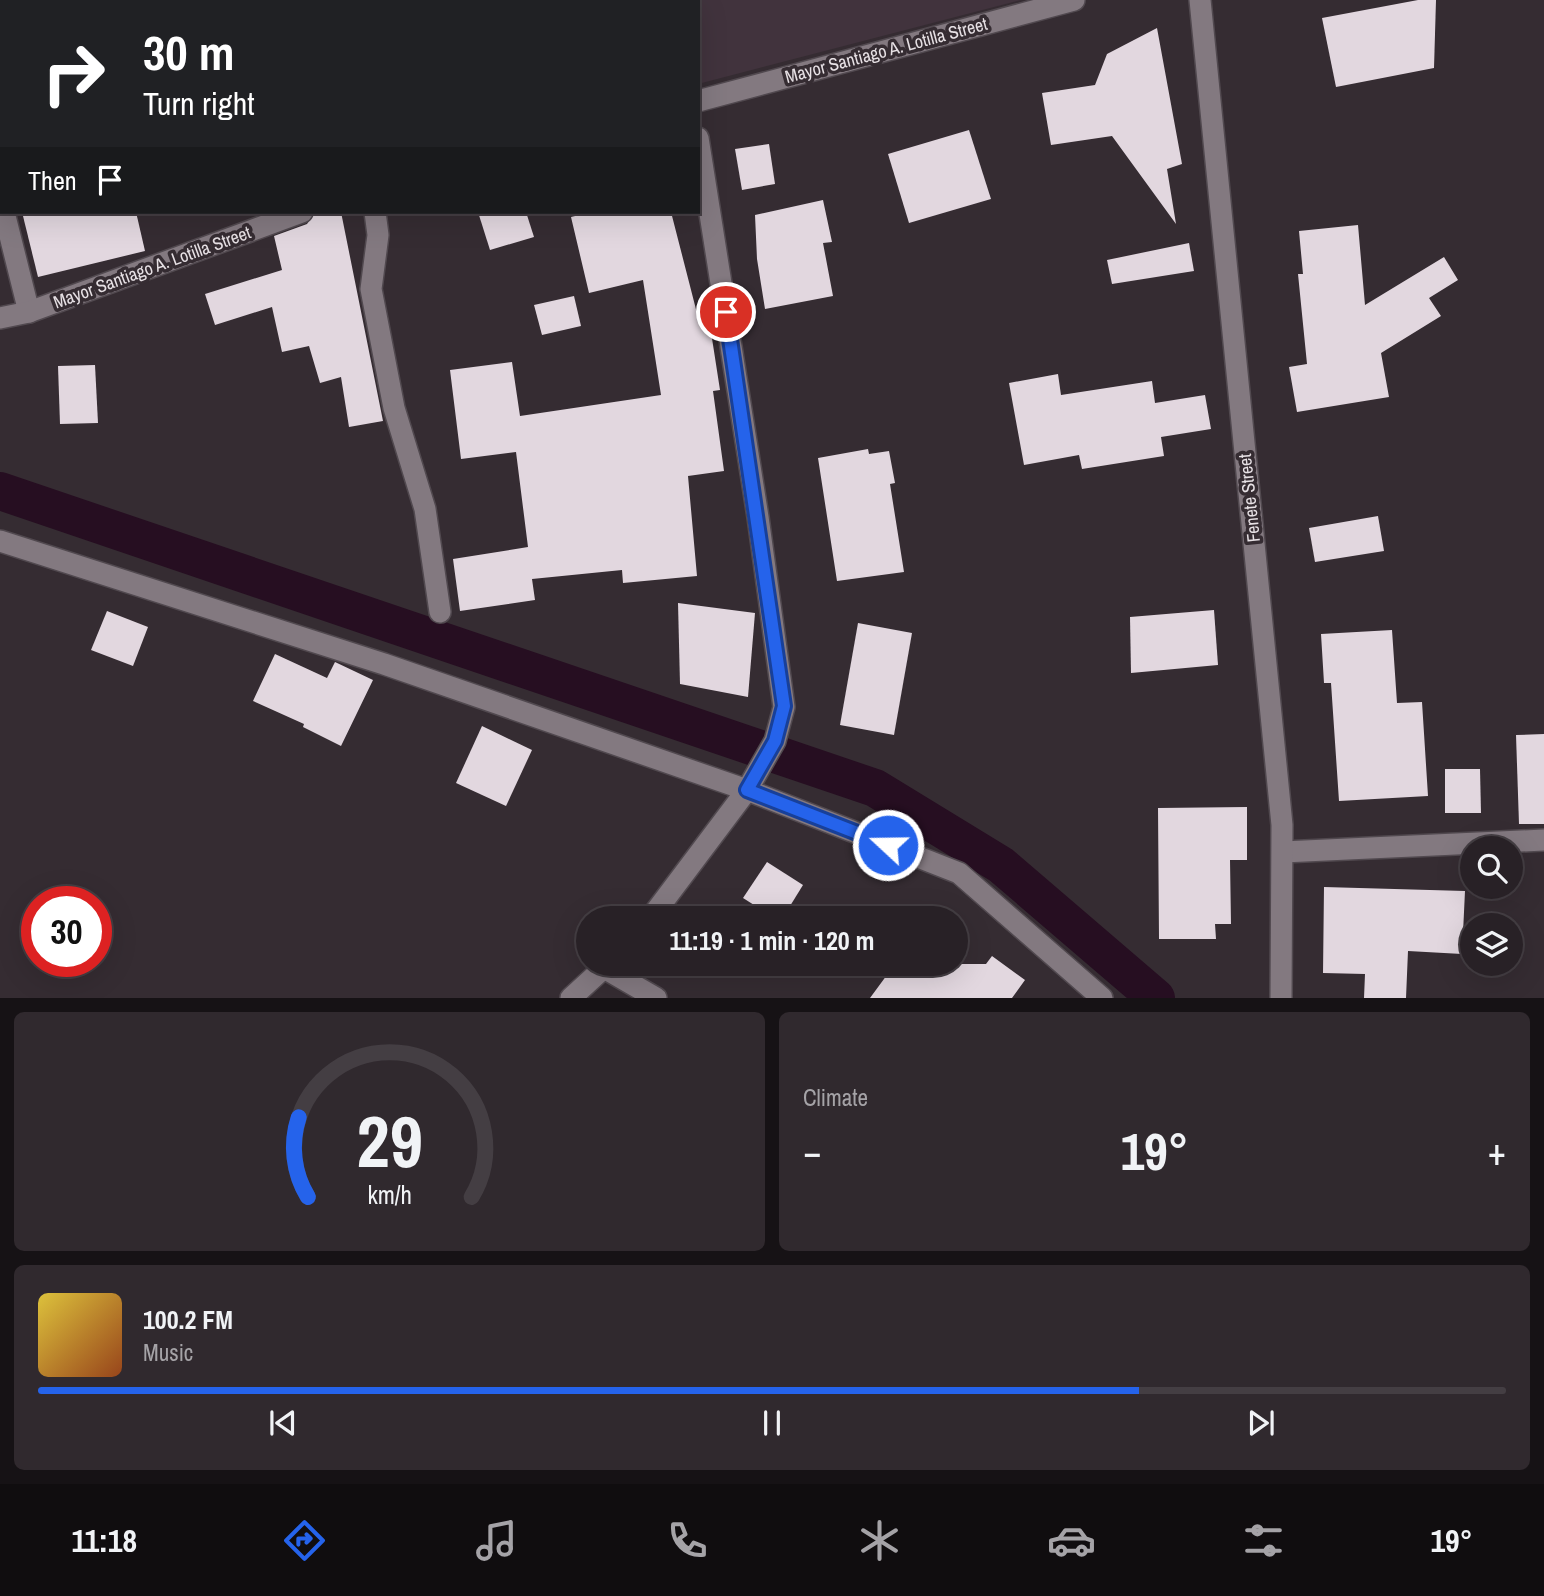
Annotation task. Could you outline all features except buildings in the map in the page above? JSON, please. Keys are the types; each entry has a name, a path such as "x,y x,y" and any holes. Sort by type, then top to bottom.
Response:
{"street":[{"name":"Mayor Santiago A. Lotilla Street","path":"700,100 1074,0"},
{"name":"Fenete Street","path":"1200,0 1283,852 1281,998"},
{"path":"660,906 752,783 775,741 784,706 758,517 700,151"},
{"path":"4,214 29,312"},
{"name":"Mayor Santiago A. Lotilla Street","path":"0,318 29,312 297,214"},
{"path":"375,214 378,235 371,289 394,408 425,509 440,612"},
{"path":"0,541 752,783 959,873 1102,998"},
{"path":"1283,852 1544,840"},
{"path":"571,998 595,976"},
{"path":"622,976 656,998"}],"shaded area":[{"path":"700,0 1021,0 700,83"}],"waterway":[{"path":"0,491 875,788 1001,865 1156,998"}],"route":[{"path":"726,312 784,706 775,741 747,790 888,845"}]}
